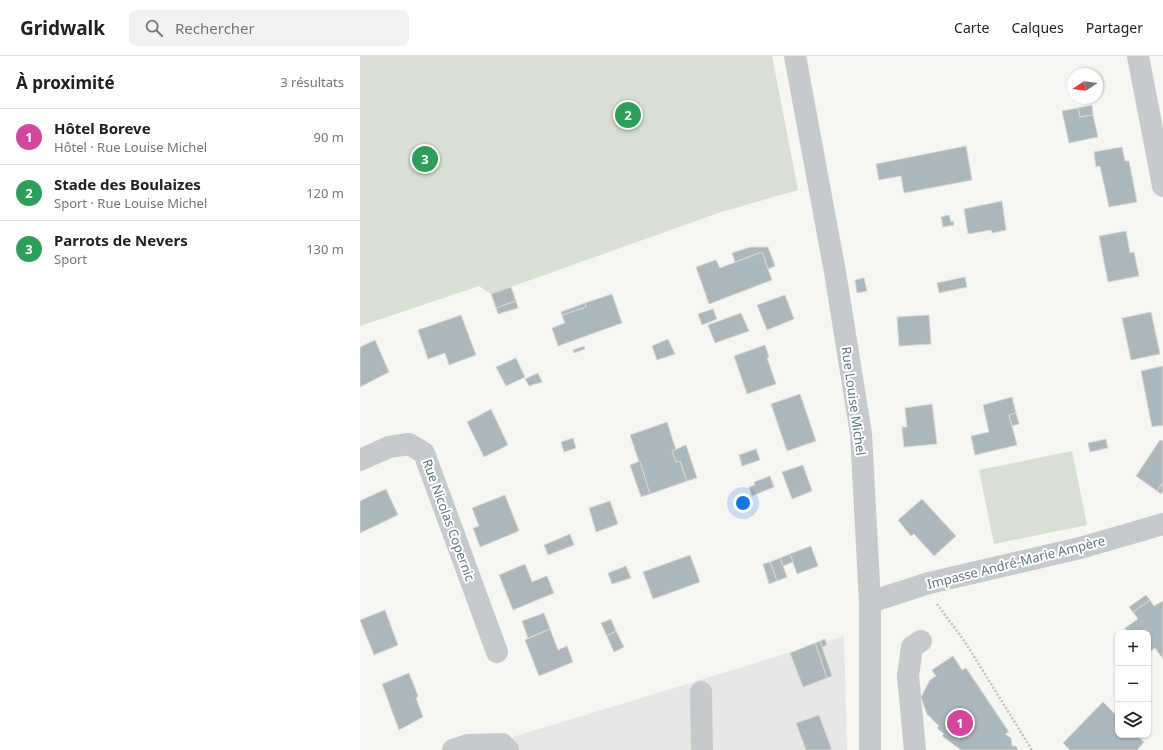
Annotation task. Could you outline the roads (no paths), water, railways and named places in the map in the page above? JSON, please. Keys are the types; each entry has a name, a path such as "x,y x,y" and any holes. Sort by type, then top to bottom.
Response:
{"street":[{"name":"Rue Louise Michel","path":"795,56 835,272 861,434 870,602 870,750"},
{"path":"1138,56 1163,186"},
{"name":"Rue Nicolas Copernic","path":"360,460 389,447 408,444 424,453 497,652"},
{"name":"Impasse André-Marie Ampère","path":"870,602 929,584 1080,548 1163,524"},
{"path":"915,750 908,676 912,647 921,641"},
{"path":"701,692 702,750"},
{"path":"454,750 468,745 502,744 508,750"}],"place":[{"name":"Stade des Boulaizes","path":"628,115"},
{"name":"Parrots de Nevers","path":"425,159"},
{"name":"Hôtel Boreve","path":"960,723"}]}
